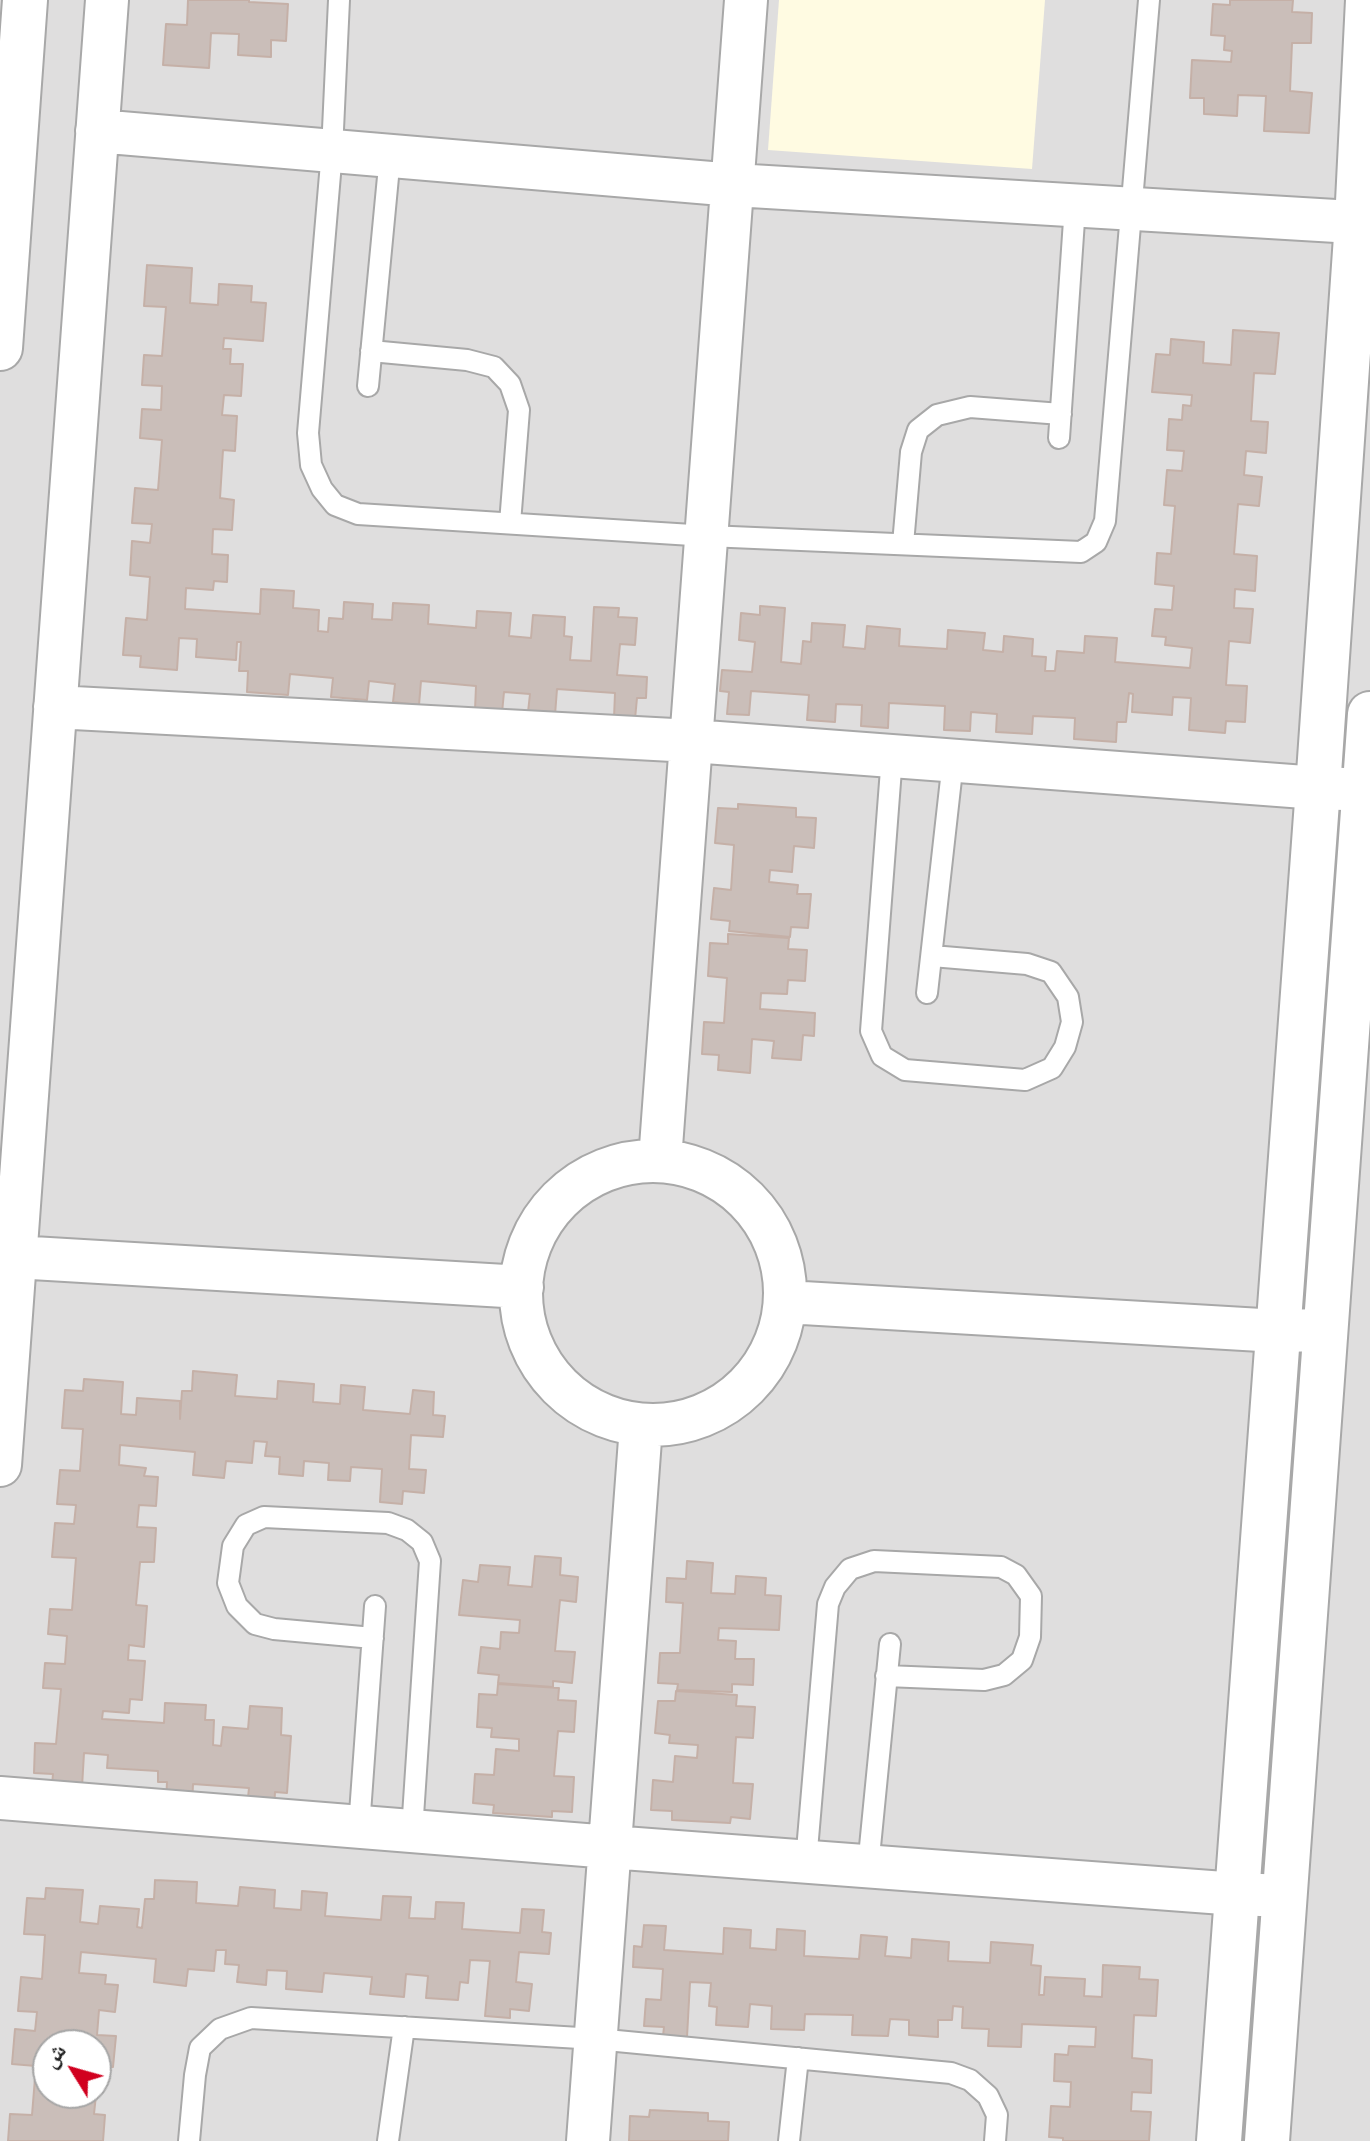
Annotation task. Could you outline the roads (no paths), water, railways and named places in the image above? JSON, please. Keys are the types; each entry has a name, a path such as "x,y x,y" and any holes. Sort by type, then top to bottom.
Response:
{"street":[{"path":"0,348 25,0"},
{"path":"0,1465 107,0"},
{"path":"660,1160 746,0"},
{"path":"1219,2141 1318,788 1364,222 1368,0"},
{"path":"97,131 734,185 1364,222"},
{"path":"55,707 692,741 1367,790"},
{"path":"1267,2141 1367,790 1370,714"},
{"path":"660,1160 702,1169 738,1189 766,1221 783,1260 786,1302 776,1343 754,1380 733,1398 722,1407 683,1423 641,1426 596,1414 559,1388 533,1350 520,1306 524,1261 542,1219 575,1186 615,1165 660,1160"},
{"path":"15,1257 522,1287"},
{"path":"786,1302 1278,1331 1325,1330"},
{"path":"588,2141 641,1426"},
{"path":"0,1798 868,1867 1285,1896"}],"lane":[{"path":"339,0 332,151 308,433 311,465 322,489 335,505 358,514 708,536 1081,552 1096,542 1105,521 1149,0"},
{"path":"368,386 390,156"},
{"path":"1059,438 1075,206"},
{"path":"371,351 467,360 494,367 510,384 519,410 510,523"},
{"path":"903,544 911,452 918,430 937,415 970,407 1061,414"},
{"path":"892,756 871,1031 882,1056 905,1070 1025,1080 1052,1068 1065,1047 1072,1022 1068,997 1051,972 1027,964 932,956"},
{"path":"927,993 953,761"},
{"path":"373,1638 274,1629 255,1624 237,1606 228,1583 233,1546 246,1525 264,1517 388,1523 407,1530 422,1542 430,1561 412,1831"},
{"path":"806,1862 828,1604 835,1587 850,1569 874,1561 1001,1567 1016,1575 1031,1596 1030,1637 1022,1660 1004,1675 984,1680 886,1676"},
{"path":"359,1827 375,1606"},
{"path":"868,1867 890,1644"},
{"path":"189,2141 200,2048 220,2029 251,2018 596,2039 951,2073 970,2080 988,2096 997,2115 995,2141"},
{"path":"388,2141 404,2027"},
{"path":"789,2141 798,2058"}]}
